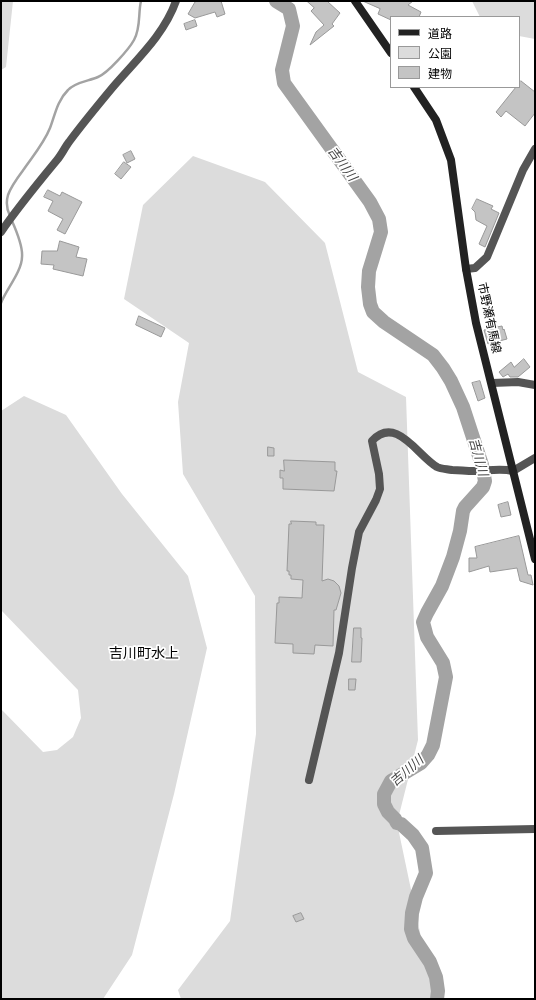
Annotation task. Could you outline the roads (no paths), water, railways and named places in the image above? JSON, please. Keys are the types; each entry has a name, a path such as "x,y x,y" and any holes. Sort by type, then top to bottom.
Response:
{"main road":[{"path":"355,1 390,52"},
{"name":"市野瀬有馬線","path":"415,88 436,120 451,160 466,269 476,324 535,559"}],"street":[{"path":"1,232 14,212 57,160 73,137 161,30 173,11 176,1"},
{"path":"466,269 475,268 487,257 523,170 535,149"},
{"path":"492,383 518,382 535,384"},
{"path":"310,780 339,653 359,532 376,500 380,489 380,474 372,441 377,435 387,432 395,433 404,437 422,455 437,467 442,469 472,471 504,469 514,471 535,458"},
{"path":"436,831 535,829"}],"waterway":[{"path":"10,216 7,203 9,192 45,139 64,94 74,85 102,75 128,49 138,31 141,1"},
{"name":"吉川川","path":"276,1 289,9 293,26 282,70 284,83 370,202 379,219 381,232 369,271 368,287 370,304 373,312 384,322 433,355 443,368 463,407 482,465 485,481 483,487 463,511 460,531 453,557 442,586 423,622 427,637 443,663 446,677 433,745 428,755 421,763 391,781 384,794 384,804 388,812 397,823 401,824 413,835 422,848 426,873 416,897 412,913 411,929 414,938 430,962 436,977 438,991 437,999"},
{"path":"1,303 17,274 22,257 19,239 12,221"}],"district":[{"name":"吉川町水上","path":"144,654"}]}
